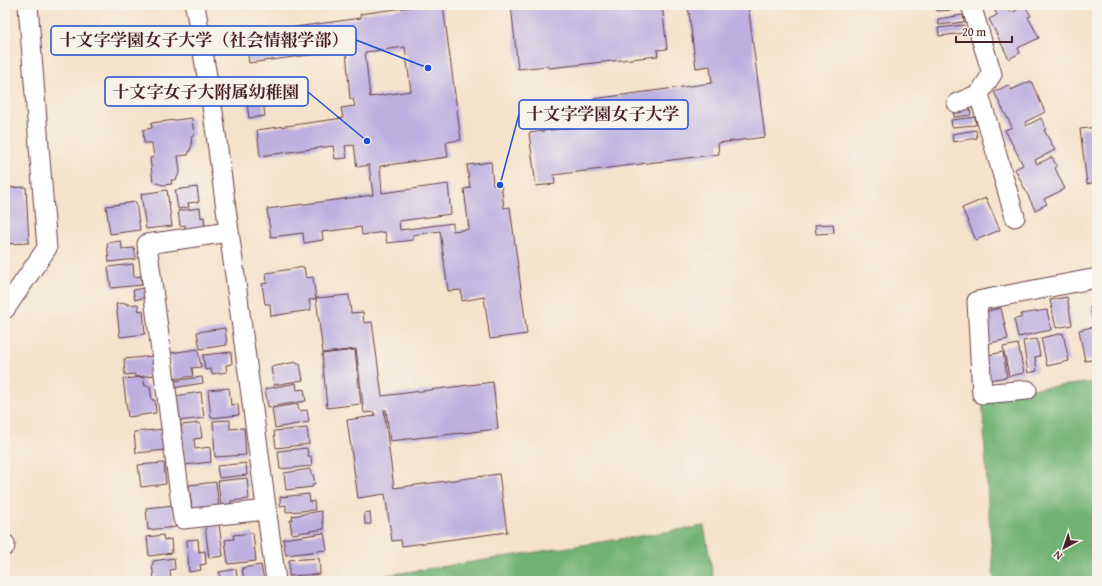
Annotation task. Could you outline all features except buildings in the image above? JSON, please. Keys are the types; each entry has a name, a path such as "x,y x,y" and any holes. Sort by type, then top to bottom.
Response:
{"street":[{"path":"5,309 47,248 28,5"},
{"path":"195,5 213,112 276,581"},
{"path":"957,103 979,94 992,74 971,5"},
{"path":"979,94 1015,217"},
{"path":"229,232 147,244 183,519 266,510"},
{"path":"1027,390 982,394 977,301 1097,278"}],"green space":[{"path":"1097,382 1097,581 994,581 982,394"},
{"path":"704,526 714,581 363,581 362,579"}],"place":[{"name":"十文字学園女子大学（社会情報学部）","path":"428,68"},
{"name":"十文字女子大附属幼稚園","path":"367,141"},
{"name":"十文字学園女子大学","path":"500,185"}]}
